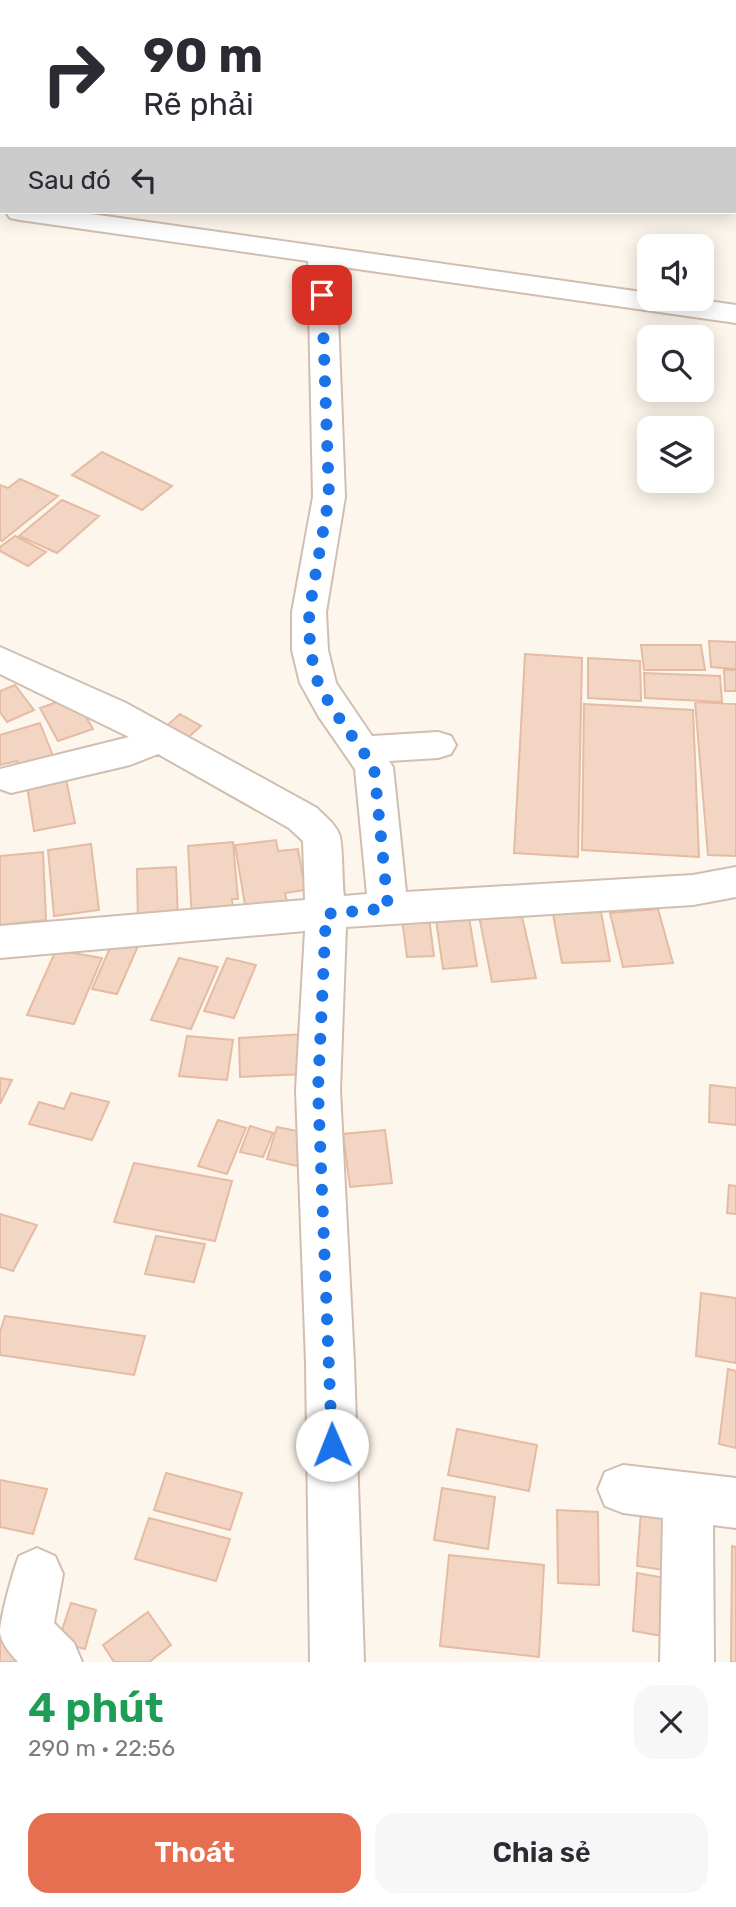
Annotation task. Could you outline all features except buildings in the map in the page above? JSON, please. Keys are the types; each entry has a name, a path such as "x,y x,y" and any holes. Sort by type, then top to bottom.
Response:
{"lane":[{"path":"33,214 736,314"},
{"path":"322,257 329,497 309,612 310,650 323,691 374,767 356,911 318,1090 330,1363 337,1662"},
{"path":"0,659 113,712 303,818 322,837 321,869 356,911"},
{"path":"11,779 130,752 159,738"},
{"path":"362,750 438,746"},
{"path":"0,942 356,911 693,890 736,882"},
{"path":"623,1489 712,1500 687,1662"},
{"path":"37,1574 26,1632 55,1662"}],"route":[{"path":"322,295 329,497 309,612 310,650 318,683 332,708 374,767 388,908 326,914 318,1090 332,1445"}]}
